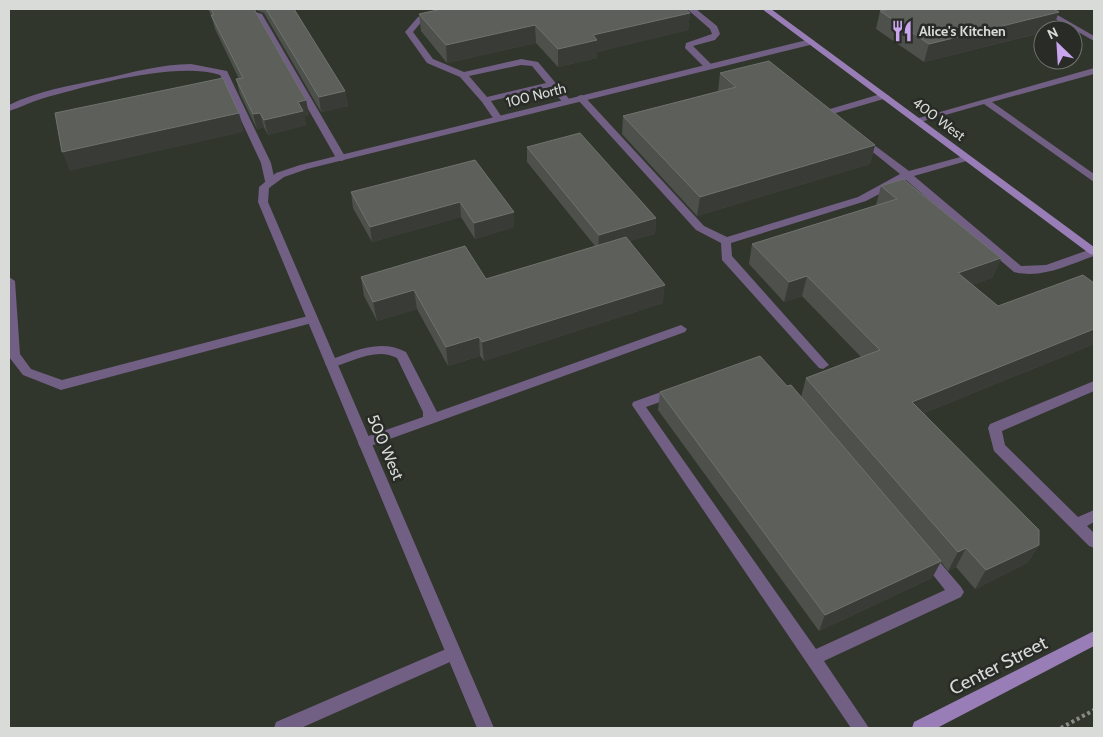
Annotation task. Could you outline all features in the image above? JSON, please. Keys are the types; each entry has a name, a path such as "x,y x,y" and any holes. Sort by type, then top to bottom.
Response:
{"street":[{"path":"448,9 425,14 413,22 409,32 430,61 462,75 485,100 498,119"},
{"path":"691,9 714,28 716,34 712,38 690,44 689,48 709,67"},
{"name":"400 West","path":"768,9 1094,252"},
{"path":"1042,9 1094,39"},
{"path":"258,14 341,158"},
{"name":"100 North","path":"270,181 291,171 341,158 811,42"},
{"path":"462,75 521,62 535,64 567,102"},
{"path":"9,108 37,96 178,67 206,68 224,73 266,163 270,181"},
{"path":"916,120 1094,71"},
{"path":"485,100 552,84"},
{"path":"811,99 833,115 884,96"},
{"path":"581,98 700,228 726,241 862,200 884,186 907,175 967,158"},
{"path":"985,101 1094,179"},
{"path":"852,131 1018,269 1030,272 1040,271 1094,252"},
{"name":"500 West","path":"270,181 264,187 263,202 485,728"},
{"path":"726,241 726,257 823,365"},
{"path":"9,281 14,355 27,372 61,385 312,319"},
{"path":"365,443 681,329"},
{"path":"331,364 383,348 395,350 402,355 430,412 429,420"},
{"path":"690,386 638,405 861,728"},
{"path":"1094,386 994,428 999,447 1094,542"},
{"path":"1076,524 1094,516"},
{"path":"814,658 956,592 918,547"},
{"name":"Center Street","path":"920,728 1094,638"},
{"path":"282,728 453,653"}],"path":[{"path":"1061,728 1094,710"}],"shaded area":[{"path":"9,9 1094,9 1094,728 9,728"}],"building":[{"path":"211,9 254,9 306,100 298,102 303,111 264,120 260,113 253,114 236,79 243,78 211,15 214,15"},
{"path":"266,9 294,9 345,91 319,97"},
{"path":"442,9 685,9 690,13 593,35 597,40 558,49 535,25 446,45 419,14"},
{"path":"891,9 1053,9 1059,12 929,44 880,11"},
{"path":"769,61 875,145 700,197 623,116 736,87 720,73"},
{"path":"223,78 239,113 62,152 55,113"},
{"path":"580,133 656,218 599,235 527,147"},
{"path":"475,160 514,212 474,223 460,202 370,227 351,192"},
{"path":"903,179 1001,258 958,273 998,306 1083,275 1094,283 1094,329 912,402 1039,530 1039,545 986,570 966,548 958,552 806,378 880,350 807,276 789,282 752,244 897,199 881,186"},
{"path":"626,237 665,285 482,342 479,337 446,347 414,290 373,302 361,277 465,246 486,279"},
{"path":"760,356 787,386 791,385 941,561 825,615 660,392"}],"place":[{"name":"Alice's Kitchen","path":"902,31"}]}
